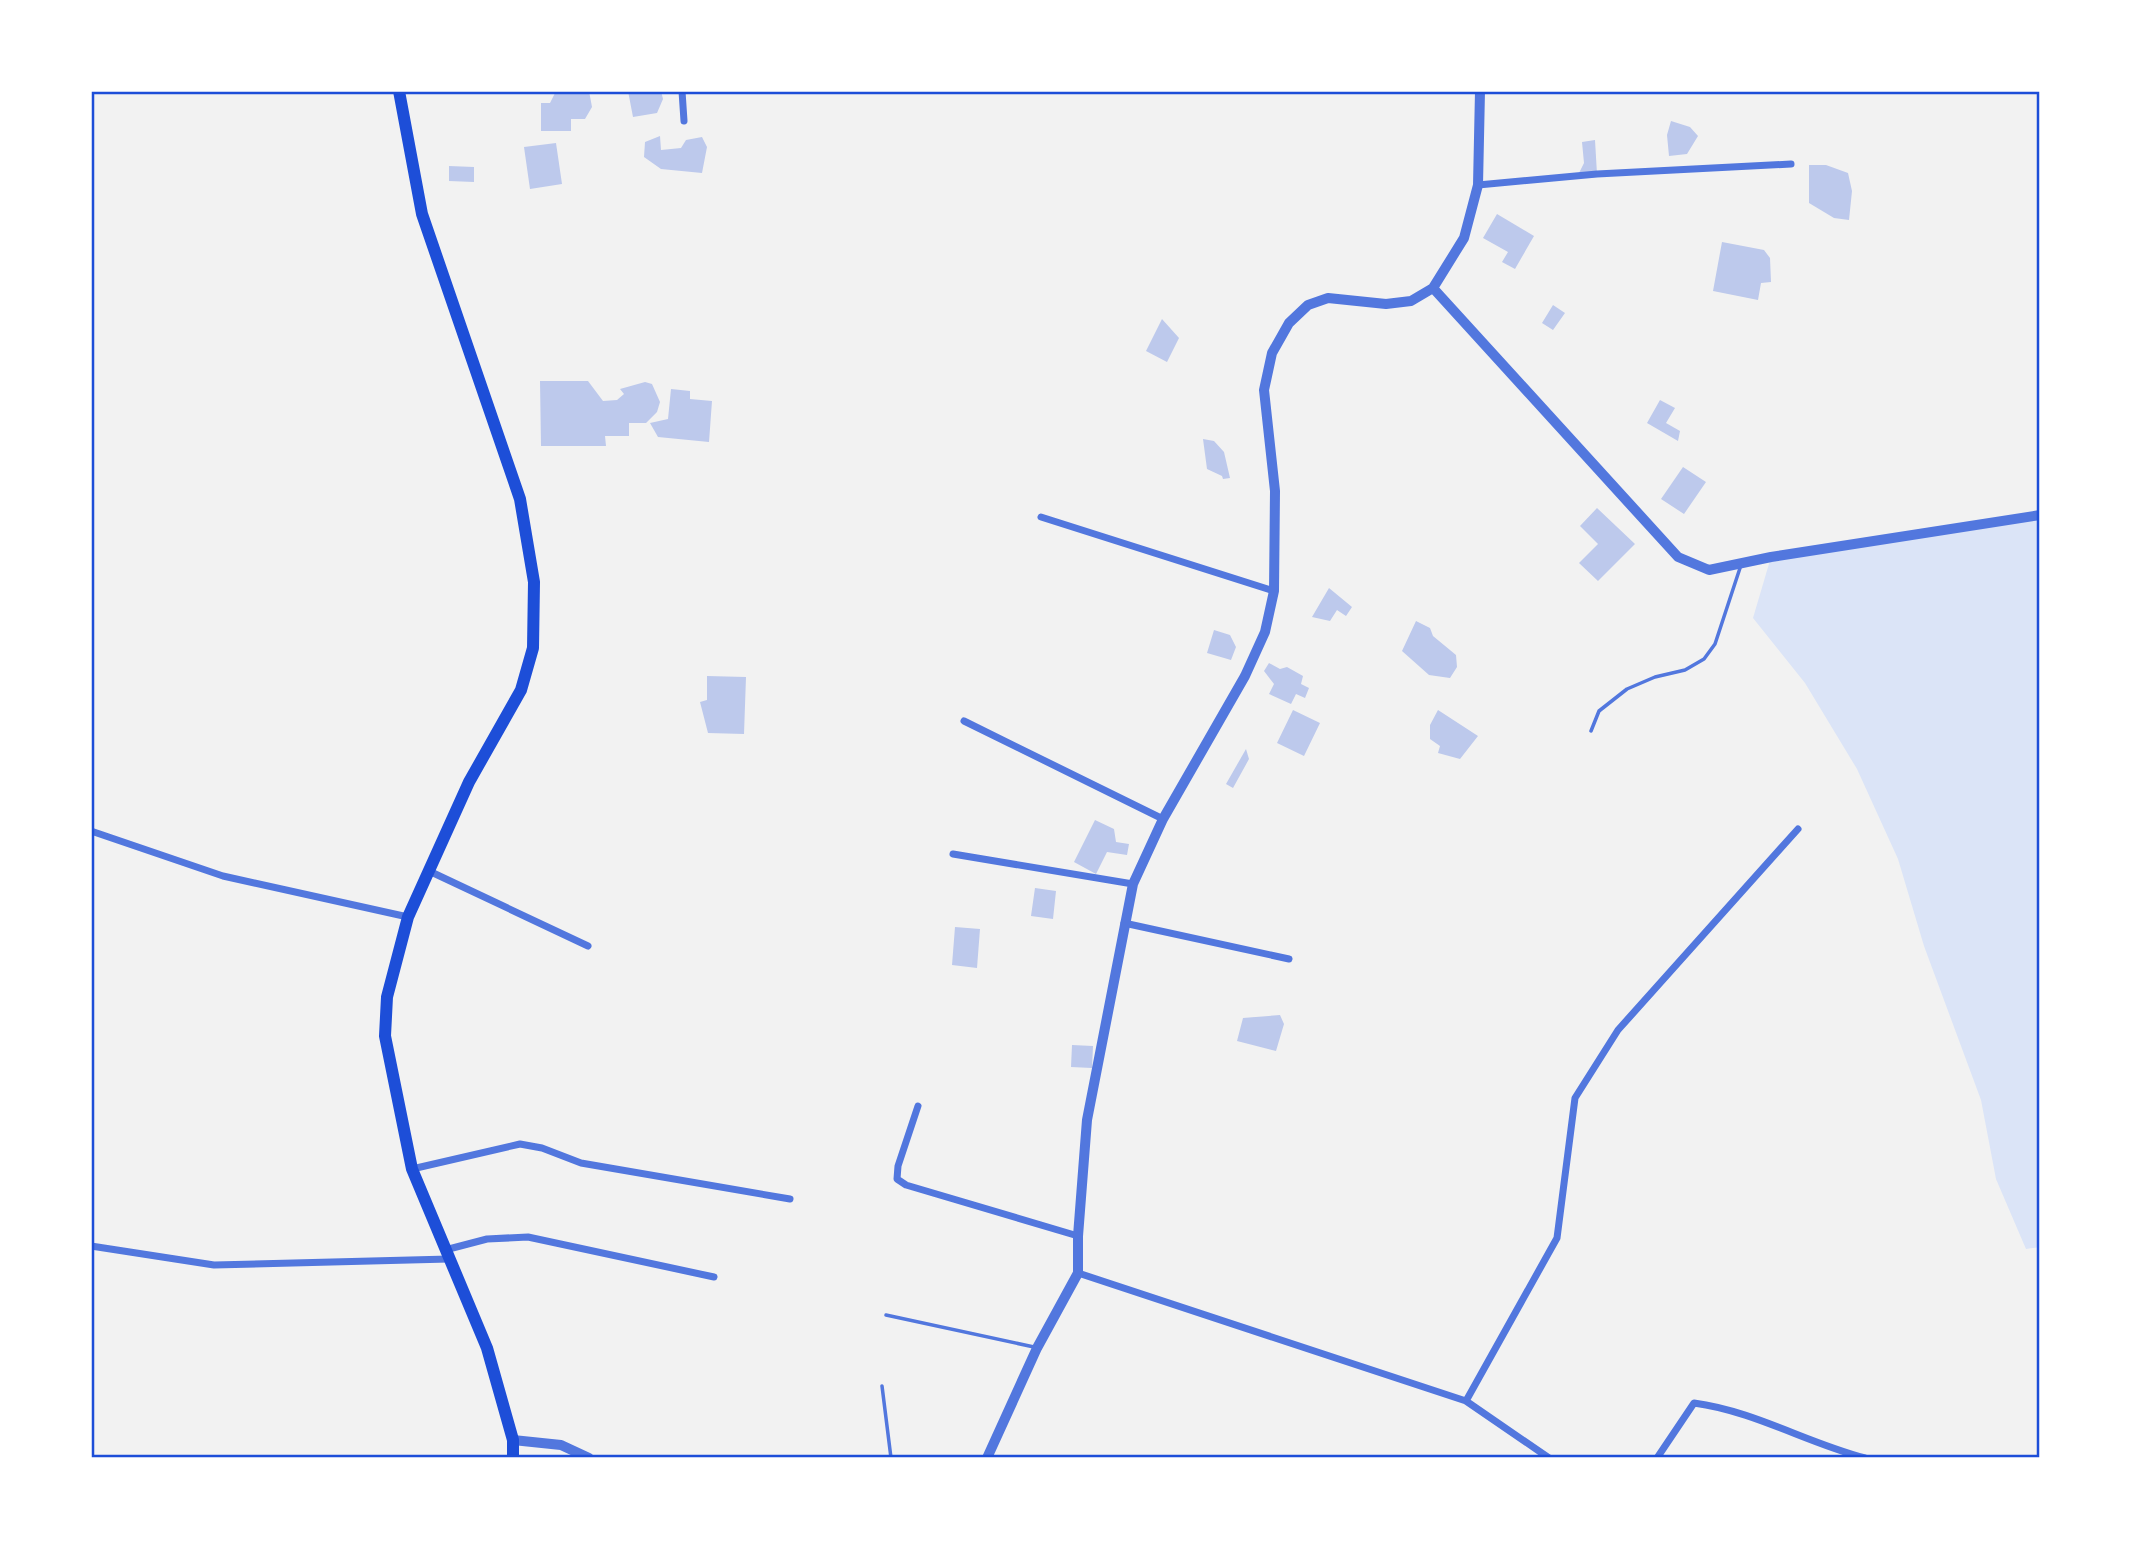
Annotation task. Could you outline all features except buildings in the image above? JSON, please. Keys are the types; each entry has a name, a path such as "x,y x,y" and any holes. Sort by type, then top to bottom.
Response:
{"main road":[{"path":"399,91 422,214 520,499 534,582 533,649 521,690 468,782 408,916 387,997 384,1036 412,1170 487,1348 513,1440 513,1458"}],"street":[{"path":"682,91 684,121"},
{"path":"987,1458 1037,1348 1078,1273 1078,1237 1087,1120 1123,923 1133,884 1163,819 1245,676 1265,632 1274,591 1275,491 1264,390 1272,353 1289,323 1308,305 1328,298 1386,304 1411,301 1433,288 1464,238 1478,185 1480,91"},
{"path":"1478,185 1597,174 1791,164"},
{"path":"1433,288 1678,557 1709,570 2040,515"},
{"path":"1041,517 1274,591"},
{"path":"964,721 1163,819"},
{"path":"1466,1401 1557,1238 1576,1098 1618,1030 1798,829"},
{"path":"91,831 223,876 408,916"},
{"path":"953,854 1133,884"},
{"path":"429,871 587,946"},
{"path":"1123,923 1289,959"},
{"path":"918,1106 898,1166 897,1179 906,1185 1078,1237"},
{"path":"412,1170 520,1144 542,1148 581,1163 790,1199"},
{"path":"91,1246 214,1265 447,1255 487,1239 528,1237 715,1277"},
{"path":"1078,1273 1466,1401 1549,1458"},
{"path":"1657,1458 1694,1403 1727,1408 1835,1450 1865,1458"},
{"path":"513,1440 561,1445 589,1458"}],"lane":[{"path":"1591,731 1599,711 1627,689 1655,677 1685,670 1704,659 1715,644 1742,563"},
{"path":"886,1315 1037,1348"},
{"path":"883,1386 891,1458"}],"shaded area":[{"path":"2040,515 2040,1247 2026,1249 1996,1179 1981,1100 1924,946 1898,859 1857,769 1805,683 1753,618 1771,557"}]}
